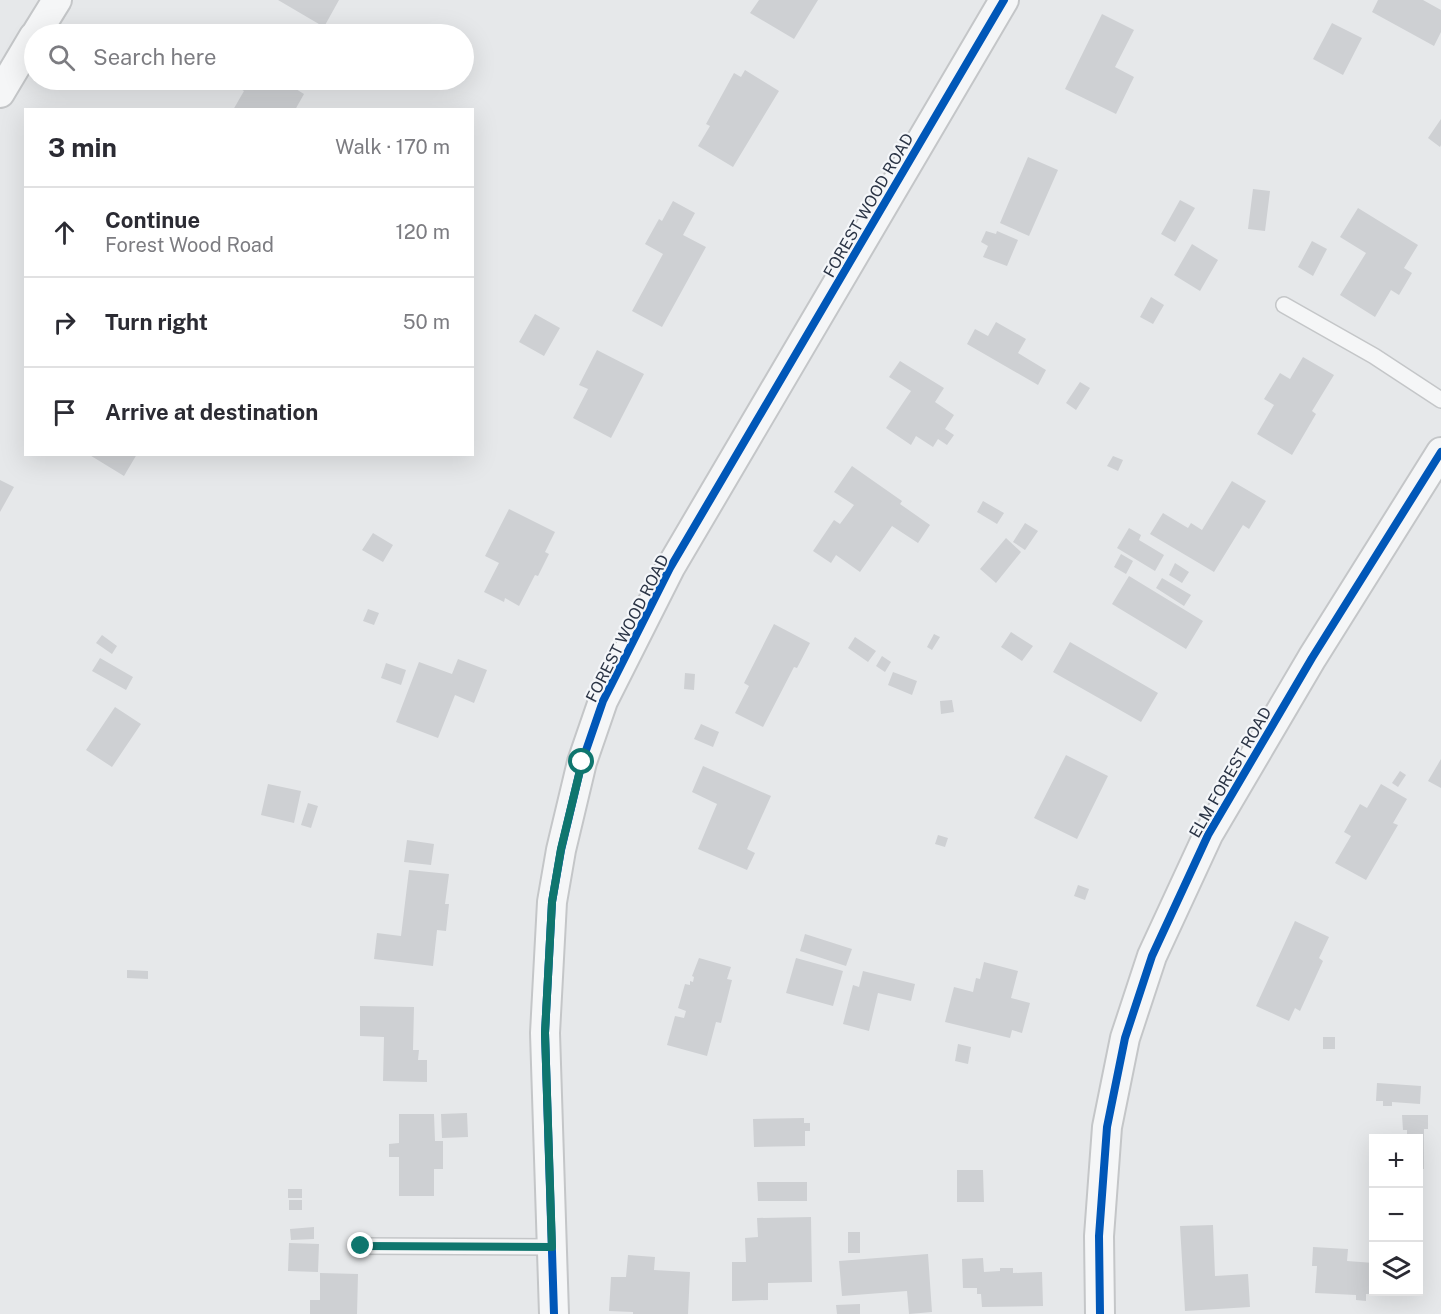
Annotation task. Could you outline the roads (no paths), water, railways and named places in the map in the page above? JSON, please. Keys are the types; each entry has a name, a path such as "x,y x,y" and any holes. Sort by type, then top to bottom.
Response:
{"street":[{"path":"42,24 57,0"},
{"name":"FOREST WOOD ROAD","path":"554,1314 545,1033 552,902 561,849 582,762 603,701 670,568 1004,0"},
{"path":"0,93 24,53"},
{"name":"ELM FOREST ROAD","path":"1100,1314 1099,1236 1107,1127 1125,1038 1152,956 1208,835 1312,658 1441,452"}],"lane":[{"path":"1284,305 1374,356 1441,400"},
{"path":"361,1246 552,1247"}]}
